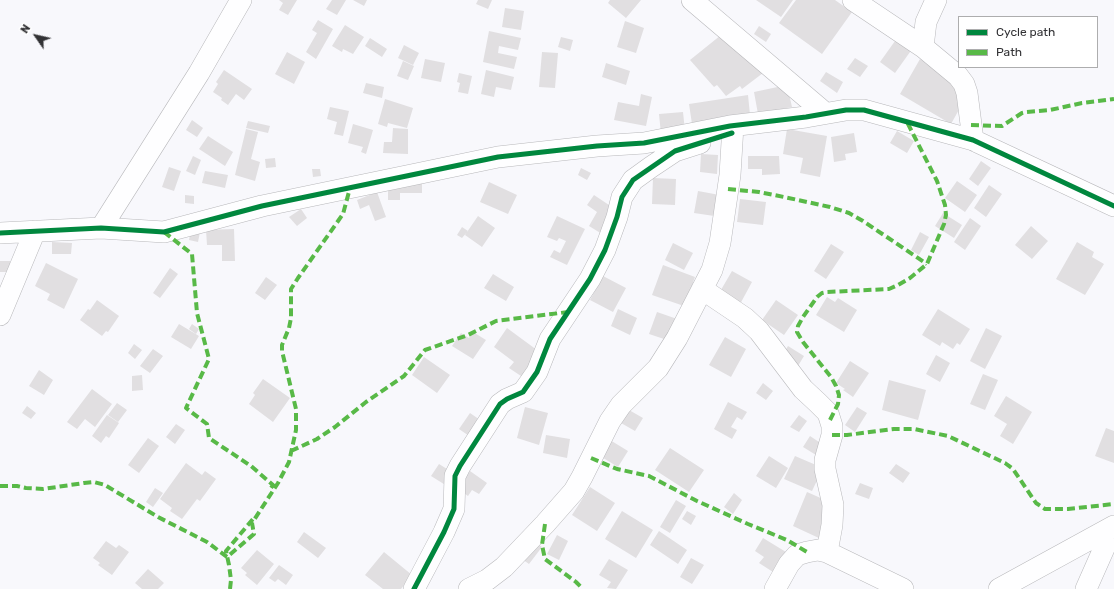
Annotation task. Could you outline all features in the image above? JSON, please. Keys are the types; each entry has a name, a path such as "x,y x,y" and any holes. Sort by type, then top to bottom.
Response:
{"street":[{"path":"101,228 195,80 241,0"},
{"path":"692,0 825,113"},
{"path":"853,0 923,47 958,76 964,84 967,93 973,140"},
{"path":"923,47 926,22 936,0"},
{"path":"0,233 101,228 164,232 262,206 498,157 597,146 644,143 846,110 864,110 973,140 1114,206"},
{"path":"469,589 487,580 504,567 574,491 610,421 621,405 658,368 677,338 712,270 720,243 730,175 732,129"},
{"path":"414,589 444,532 454,509 455,476 460,466 500,404 507,398 523,392 537,372 550,339 590,279 605,250 617,217 622,197 633,180 675,151 732,129"},
{"path":"0,315 35,231"},
{"path":"702,289 745,318 759,331 803,389 828,413 832,426 832,435 825,464 833,505 832,525 827,552"},
{"path":"998,589 1113,527"},
{"path":"1086,589 1113,527"},
{"path":"775,589 789,564 797,556 818,550 827,552 903,589"}],"building":[{"path":"279,0 297,0 288,15 279,10 283,3"},
{"path":"332,0 346,0 337,15 326,9"},
{"path":"353,0 367,0 364,6"},
{"path":"478,0 492,0 488,9 476,4"},
{"path":"610,0 641,0 626,18 608,3"},
{"path":"756,0 793,0 781,17"},
{"path":"796,0 835,0 852,12 822,54 779,23"},
{"path":"505,8 524,11 521,30 502,27"},
{"path":"318,20 333,29 316,59 306,52 317,33 312,30"},
{"path":"625,21 644,28 636,53 617,47"},
{"path":"345,25 364,37 353,54 343,49 342,52 332,46"},
{"path":"759,26 771,34 766,42 754,34"},
{"path":"489,31 521,38 518,50 499,46 498,53 517,57 514,69 483,62"},
{"path":"726,31 763,73 742,89 740,86 726,96 717,85 714,87 690,60"},
{"path":"900,34 915,45 895,73 880,62"},
{"path":"561,37 573,40 570,51 558,47"},
{"path":"370,38 387,49 382,57 365,46"},
{"path":"404,45 419,53 413,65 398,58"},
{"path":"287,52 305,62 294,84 275,74"},
{"path":"542,52 558,53 555,88 539,87"},
{"path":"855,58 868,66 860,77 847,69"},
{"path":"425,59 445,63 441,82 421,78"},
{"path":"920,59 963,84 961,106 951,124 900,94"},
{"path":"403,61 414,66 408,80 397,76"},
{"path":"606,63 630,71 626,85 602,77"},
{"path":"224,70 252,89 244,100 236,94 228,105 221,100 222,98 213,92 218,84 216,82"},
{"path":"486,70 514,77 511,90 496,87 494,97 481,94"},
{"path":"826,72 843,82 837,93 820,81"},
{"path":"459,73 472,76 468,94 458,92 460,83 457,82"},
{"path":"366,83 384,87 382,98 363,93"},
{"path":"787,85 792,107 758,114 754,92"},
{"path":"641,94 652,97 646,126 614,120 618,102 639,106"},
{"path":"748,95 750,115 692,124 689,104"},
{"path":"385,99 413,108 407,128 388,123 387,127 378,124"},
{"path":"330,107 349,111 343,136 334,134 337,122 327,119"},
{"path":"683,112 685,131 661,134 659,114"},
{"path":"192,120 203,128 197,137 186,130"},
{"path":"248,121 270,126 268,133 246,128"},
{"path":"353,124 373,130 366,154 361,152 363,147 348,143"},
{"path":"393,128 408,129 408,154 383,153 384,142 392,142"},
{"path":"246,129 258,132 251,159 260,162 255,181 235,175"},
{"path":"787,129 827,136 820,177 800,173 803,158 783,154"},
{"path":"897,131 914,141 907,153 890,143"},
{"path":"854,133 857,152 845,154 846,160 834,162 831,137"},
{"path":"208,136 233,152 225,166 199,149"},
{"path":"701,154 718,155 717,174 700,172"},
{"path":"193,156 201,160 195,175 186,171"},
{"path":"748,156 779,156 780,174 762,175 762,169 748,169"},
{"path":"275,158 276,167 266,168 265,159"},
{"path":"981,161 991,168 978,186 969,179"},
{"path":"169,167 181,171 174,191 162,187"},
{"path":"581,168 591,173 587,180 578,175"},
{"path":"312,169 320,169 321,176 313,177"},
{"path":"205,171 228,175 225,188 202,183"},
{"path":"653,178 676,179 675,205 652,204"},
{"path":"957,181 977,195 965,212 945,198"},
{"path":"422,182 422,193 400,193 400,200 388,200 388,185"},
{"path":"489,182 517,195 508,214 480,202"},
{"path":"989,185 1002,194 986,217 974,208"},
{"path":"698,191 725,196 721,217 694,213"},
{"path":"377,192 386,217 375,221 369,205 360,209 357,200"},
{"path":"185,195 194,196 194,204 185,203"},
{"path":"594,195 618,211 602,234 589,226 597,212 587,205"},
{"path":"740,199 766,202 763,225 737,222"},
{"path":"301,209 307,218 297,226 289,217"},
{"path":"943,213 962,225 954,238 935,226"},
{"path":"478,216 495,228 482,247 465,235"},
{"path":"557,216 585,229 567,265 550,257 554,250 560,253 566,241 559,238 557,241 547,237"},
{"path":"970,218 981,226 965,250 954,242"},
{"path":"1031,226 1048,241 1032,259 1015,245"},
{"path":"462,227 468,231 462,238 457,235"},
{"path":"234,229 235,261 222,261 222,245 207,245 206,230"},
{"path":"191,230 200,232 198,242 189,240"},
{"path":"920,232 929,237 919,255 911,250"},
{"path":"52,242 72,243 71,254 52,254"},
{"path":"1077,242 1094,252 1092,257 1104,264 1085,295 1056,279"},
{"path":"673,243 693,253 684,270 665,260"},
{"path":"831,244 844,252 826,279 814,271"},
{"path":"0,261 10,261 10,272 0,272"},
{"path":"46,263 78,279 64,309 47,300 50,294 35,286"},
{"path":"663,265 695,277 684,306 652,295"},
{"path":"170,268 178,274 160,298 153,293"},
{"path":"732,271 752,282 739,306 718,295"},
{"path":"493,274 514,287 506,301 484,288"},
{"path":"603,276 626,288 613,312 590,300"},
{"path":"266,277 277,285 265,300 255,293"},
{"path":"827,297 835,302 838,298 857,310 844,332 816,315"},
{"path":"97,300 119,316 108,332 106,331 102,336 80,320"},
{"path":"776,300 798,315 784,335 762,320"},
{"path":"618,309 637,318 630,335 611,326"},
{"path":"938,309 970,329 960,345 957,343 953,349 942,342 940,346 922,335"},
{"path":"657,312 680,320 673,342 649,334"},
{"path":"179,324 199,336 191,349 171,337"},
{"path":"192,324 199,329 196,334 189,329"},
{"path":"507,328 541,353 524,378 509,368 514,362 494,347"},
{"path":"986,328 1002,336 985,369 970,361"},
{"path":"473,332 486,340 473,359 452,346 461,333 469,338"},
{"path":"725,337 746,349 731,377 709,365"},
{"path":"134,344 142,350 135,359 128,353"},
{"path":"788,346 804,356 798,366 782,356"},
{"path":"153,349 163,356 150,373 140,366"},
{"path":"936,355 950,363 940,382 926,374"},
{"path":"424,357 450,375 437,393 412,375"},
{"path":"850,361 869,373 853,397 836,383"},
{"path":"39,370 53,380 44,395 29,386"},
{"path":"983,374 998,380 985,410 970,404"},
{"path":"142,375 143,390 132,391 132,376"},
{"path":"263,379 290,398 273,422 249,404 255,395 253,393"},
{"path":"889,380 926,390 918,420 882,410"},
{"path":"763,383 773,391 766,400 756,393"},
{"path":"92,389 112,404 95,427 85,419 77,429 67,422"},
{"path":"1006,396 1032,412 1013,444 1000,436 1007,424 994,416"},
{"path":"728,402 747,412 742,420 737,417 731,427 737,430 732,439 714,429"},
{"path":"117,403 127,410 118,422 108,415"},
{"path":"27,406 36,413 31,419 22,413"},
{"path":"525,407 548,413 539,445 517,438"},
{"path":"857,407 867,413 855,432 845,425"},
{"path":"629,410 643,418 635,431 621,423"},
{"path":"470,413 483,422 472,438 459,429"},
{"path":"107,415 119,423 109,438 106,436 101,443 92,436"},
{"path":"799,415 807,421 799,432 790,427"},
{"path":"176,424 185,430 175,444 166,437"},
{"path":"1106,428 1114,431 1114,463 1095,456"},
{"path":"546,435 570,439 567,458 543,453"},
{"path":"810,436 822,444 816,455 803,447"},
{"path":"148,438 159,446 139,473 128,465"},
{"path":"610,440 628,451 618,467 600,456"},
{"path":"670,448 704,470 689,492 655,470"},
{"path":"769,456 788,468 776,488 756,476"},
{"path":"795,456 823,468 812,491 784,479"},
{"path":"186,463 202,475 205,471 216,479 200,501 197,499 182,519 170,511 172,508 160,499"},
{"path":"439,464 455,474 447,486 431,476"},
{"path":"896,464 910,473 903,483 889,473"},
{"path":"470,471 487,483 479,494 472,490 468,496 458,489"},
{"path":"860,483 873,488 869,499 855,494"},
{"path":"590,487 615,503 597,531 572,515"},
{"path":"155,488 163,493 153,507 146,502"},
{"path":"807,492 832,503 821,539 793,526"},
{"path":"734,493 742,500 733,514 724,507"},
{"path":"676,500 686,506 670,533 660,527"},
{"path":"622,511 653,530 636,558 605,539"},
{"path":"687,511 696,516 691,525 682,519"},
{"path":"659,531 687,550 678,564 650,545"},
{"path":"304,532 326,548 318,558 297,542"},
{"path":"557,535 568,541 559,560 547,554"},
{"path":"763,538 786,552 773,572 759,563 764,557 755,551"},
{"path":"532,540 542,547 529,564 519,557"},
{"path":"106,541 116,548 119,545 129,552 112,575 98,565 100,563 93,558"},
{"path":"257,550 274,564 257,585 245,575 247,573 241,568"},
{"path":"384,552 412,575 401,589 383,589 365,575"},
{"path":"691,558 704,565 692,584 680,577"},
{"path":"609,559 628,570 616,589 607,588 611,582 599,575"},
{"path":"279,565 293,575 286,585 278,579 275,582 269,578"},
{"path":"148,569 164,583 158,589 142,589 135,583"}],"marked path":[{"path":"971,125 1002,126 1026,112 1050,110 1082,103 1114,99"},
{"path":"830,420 838,404 839,395 831,377 803,342 797,332 798,326 803,317 817,297 822,293 889,289 910,278 927,264 944,224 946,215 945,205 937,181 907,122"},
{"path":"0,486 43,489 94,482 105,485 158,517 207,542 227,557 254,534 252,523 278,483 289,462 296,430 296,409 282,351 282,345 289,328 291,318 291,289 343,214 350,188"},
{"path":"728,189 759,192 830,207 849,213 927,264"},
{"path":"164,232 192,254 197,313 209,359 186,408 207,424 209,438 251,466 273,485 269,491"},
{"path":"291,451 317,439 335,427 366,402 404,376 425,350 468,335 496,321 568,312"},
{"path":"832,435 847,435 894,429 914,429 948,436 1005,463 1013,469 1036,503 1045,509 1068,509 1114,504"},
{"path":"591,458 617,469 649,476 697,501 787,540 807,552"},
{"path":"230,589 231,580 226,551 253,519"},
{"path":"545,524 542,545 545,559 583,589"}],"cycle path":[{"path":"0,233 101,228 164,232 262,206 498,157 597,146 644,143 730,126 806,117 846,110 864,110 973,140 1114,206"},
{"path":"414,589 444,532 454,509 455,476 460,466 500,404 523,392 537,372 550,339 590,279 605,250 617,217 622,197 633,180 675,151 732,133"}]}
